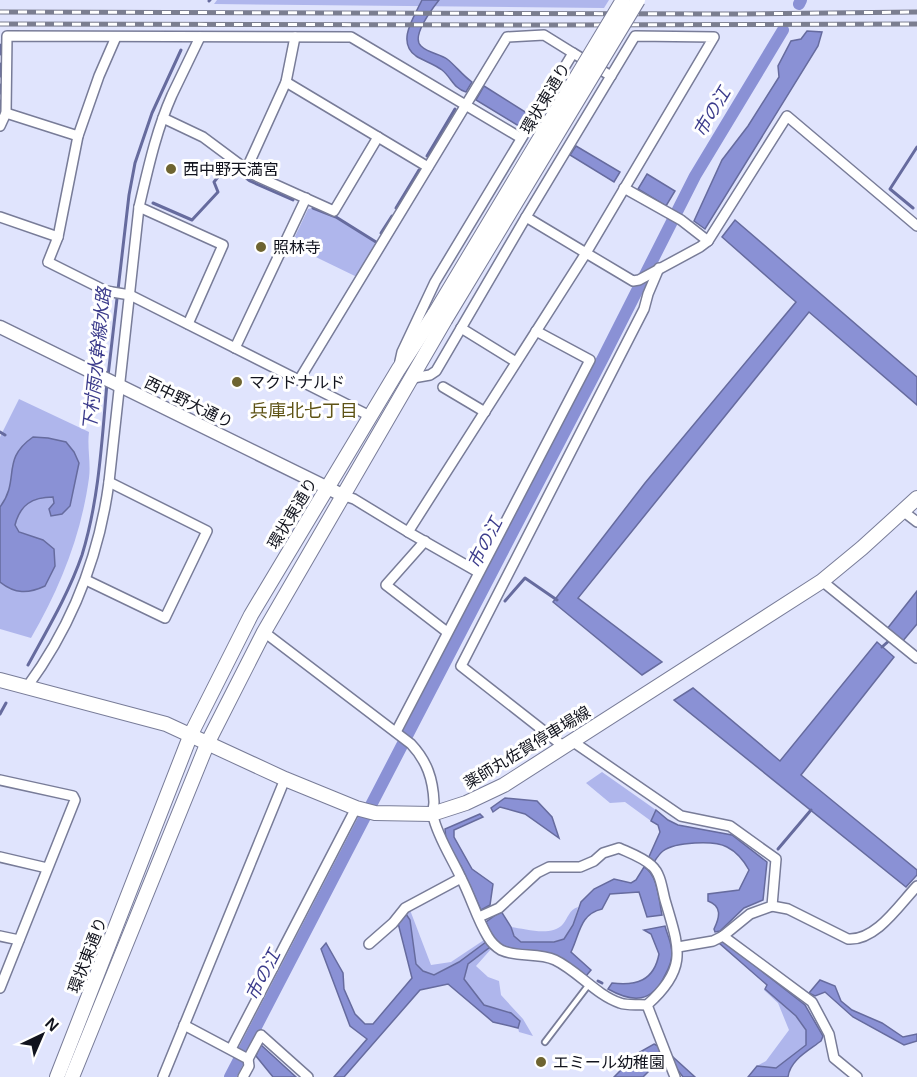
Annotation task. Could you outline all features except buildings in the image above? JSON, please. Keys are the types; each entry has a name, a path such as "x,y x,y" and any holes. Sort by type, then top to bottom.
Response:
{"main road":[{"name":"環状東通り","path":"72,1077 208,742 264,632 342,495 413,378 440,317 623,0"},
{"name":"環状東通り","path":"57,1077 191,734 251,615 398,369 440,317 638,0"},
{"name":"薬師丸佐賀停車場線","path":"2,681 166,724 285,779 357,808 375,813 432,814 466,804 504,785 822,581 904,512 917,498"}],"street":[{"path":"299,380 507,38 544,35 611,76"},
{"path":"0,126 6,113 7,36 351,37 521,138"},
{"path":"408,532 586,253 714,37 635,36 436,371 430,375 413,378"},
{"path":"116,37 99,76 78,136 58,237 48,262 106,291 130,295 370,416"},
{"path":"27,687 67,620 86,580 105,512 139,207 148,167 172,96 201,37"},
{"path":"246,170 286,82 295,37"},
{"path":"398,369 402,352 435,282 573,53"},
{"path":"286,82 428,167"},
{"path":"6,113 78,136"},
{"path":"526,217 633,281 639,280 708,241 787,116 913,222 917,211"},
{"path":"164,118 203,136 246,170 334,210 378,137"},
{"path":"624,188 681,220 708,241"},
{"path":"235,348 306,198"},
{"path":"139,207 223,245 188,324"},
{"path":"0,217 58,237"},
{"path":"659,268 644,309 461,666 568,743 681,816 730,826 776,860 772,906"},
{"name":"西中野大通り","path":"0,327 342,495"},
{"path":"461,328 516,362"},
{"path":"397,733 478,572 590,360 536,331"},
{"path":"443,387 485,412"},
{"path":"86,580 165,618 207,531 109,482"},
{"path":"342,495 354,499 478,572"},
{"path":"904,512 917,522"},
{"path":"425,541 386,585 447,632"},
{"path":"822,581 917,658"},
{"path":"264,632 397,733 420,754 431,777 434,805 432,814 445,848 461,878 479,917 491,941 501,950 517,955 556,960 621,1004 647,1005 663,991 676,970 678,947 658,874 649,864 619,848 603,853 594,861 580,867 549,867 537,873 499,908 479,917"},
{"path":"163,1077 285,779"},
{"path":"0,780 73,796 75,800 0,988"},
{"path":"233,1050 357,808"},
{"path":"0,857 47,868"},
{"path":"369,944 393,923 405,908 461,878"},
{"path":"678,947 712,941 723,936 750,914 772,906 788,909 848,939 857,940 875,931 917,886"},
{"path":"0,936 19,940"},
{"path":"723,936 812,1002 829,1034 834,1058 857,1077"},
{"path":"647,1005 675,1077"},
{"path":"184,1025 247,1059 249,1066 243,1077"},
{"path":"247,1059 261,1035 308,1077"}],"lane":[{"path":"545,1042 590,983"}],"shaded area":[{"path":"217,0 609,0 604,8 214,4"},
{"path":"422,0 439,0 420,30 419,42 424,48 447,59 472,82 466,92 458,88 442,70 416,56 407,44 408,29"},
{"path":"807,31 822,32 818,46 705,229 694,221 722,160 748,126 779,77 778,66 791,41 801,39"},
{"path":"484,86 530,115 522,128 476,100"},
{"path":"576,146 620,172 614,182 570,155"},
{"path":"647,174 675,191 666,206 638,189"},
{"path":"313,208 336,217 377,242 357,277 291,245 308,209"},
{"path":"735,220 917,377 917,405 809,312 578,598 662,662 642,675 553,602 645,483 796,302 722,237"},
{"path":"19,399 89,432 89,478 81,520 60,581 31,638 0,629 0,437"},
{"path":"33,437 66,442 79,463 70,506 62,514 51,516 49,509 54,503 53,497 46,497 28,503 17,518 15,525 19,532 43,540 54,549 55,566 45,586 22,592 11,589 0,582 0,507 6,497 17,454"},
{"path":"917,591 917,624 902,642 887,629"},
{"path":"877,642 894,657 801,775 917,870 917,875 906,887 674,700 693,688 780,761"},
{"path":"602,772 656,810 651,821 625,802 610,803 586,783"},
{"path":"505,798 537,801 552,817 559,838 525,814 500,807 493,812 491,808"},
{"path":"656,810 678,825 732,835 767,862 763,900 744,908 720,931 715,932 718,909 708,901 708,894 739,890 749,870 734,851 713,843 676,846 663,851 654,862 648,859 660,832 658,825 651,821"},
{"path":"480,814 483,817 454,830 454,837 472,869 493,884 490,905 481,910 461,866 447,852 445,829"},
{"path":"644,867 649,870 655,882 662,915 647,917 639,892 610,894 602,909 589,915 585,920 571,952 591,970 586,976 557,959 502,946 493,939 486,922 501,911 514,936 521,942 554,942 564,939 573,925 581,902 594,889 614,879 631,883 636,880"},
{"path":"578,907 570,932 562,940 544,943 522,942 516,938 511,927 539,931 552,930 563,924 571,912"},
{"path":"410,910 431,965 451,962 484,940 486,942 459,962 433,975 423,971 416,964 410,920 406,915"},
{"path":"406,914 410,920 416,964 423,971 434,975 459,962 486,942 490,947 468,964 464,979 484,1005 511,1013 520,1021 518,1028 493,1022 448,984 420,990 344,1077 334,1077 367,1039 350,1026 321,949 326,943 343,973 344,989 355,1014 365,1024 373,1024 412,978 398,923"},
{"path":"665,926 671,946 671,959 660,984 654,991 641,998 634,998 608,989 612,983 629,984 648,976 657,963 659,954 651,934 644,930"},
{"path":"721,939 805,1005 823,1036 821,1041 796,1061 788,1077 748,1077 757,1066 776,1068 806,1045 806,1030 796,1016 765,989 767,985 719,943"},
{"path":"490,947 492,948 476,966 488,977 499,981 501,995 523,1019 533,1036 519,1032 520,1020 511,1013 484,1005 464,979 468,964"},
{"path":"820,980 835,986 841,1001 852,1010 882,1023 903,1037 917,1034 917,1041 904,1045 853,1017 825,992 815,996 809,993"},
{"path":"765,989 796,1016 806,1030 806,1045 776,1069 757,1066 766,1061 789,1030 778,1003"},
{"path":"260,1044 296,1077 273,1077 256,1056"},
{"path":"654,1044 660,1047 666,1063 657,1063 643,1077 614,1077 638,1053"},
{"path":"673,1057 695,1077 683,1077 674,1065"}],"waterway":[{"name":"市の江","path":"799,4 801,0"},
{"name":"市の江","path":"230,1077 695,176 783,30"},
{"path":"0,45 0,54"},
{"name":"下村雨水幹線水路","path":"108,376 129,195 135,163 152,113 181,50"},
{"path":"1,64 1,76"},
{"path":"1,85 1,93"},
{"path":"0,108 1,101"},
{"path":"427,156 455,109"},
{"path":"913,208 890,189 917,147"},
{"path":"153,203 192,220 218,192 214,182 228,164 250,181 293,200"},
{"path":"396,208 419,170"},
{"path":"313,208 336,217 376,242"},
{"path":"381,233 392,216"},
{"name":"下村雨水幹線水路","path":"28,665 77,569 88,534 96,491 107,383"},
{"path":"0,432 5,435"},
{"path":"505,601 525,578 557,600"},
{"path":"882,647 891,639"},
{"name":"下村雨水幹線水路","path":"0,714 6,703"},
{"path":"778,849 811,810"},
{"path":"598,981 602,983"}],"railway":[{"path":"0,12 738,14 917,12"},
{"path":"0,24 917,24"}],"place":[{"name":"西中野天満宮","path":"171,169"},
{"name":"照林寺","path":"261,247"},
{"name":"マクドナルド","path":"237,382"},
{"name":"エミール幼稚園","path":"541,1062"}],"district":[{"name":"兵庫北七丁目","path":"304,411"}]}
